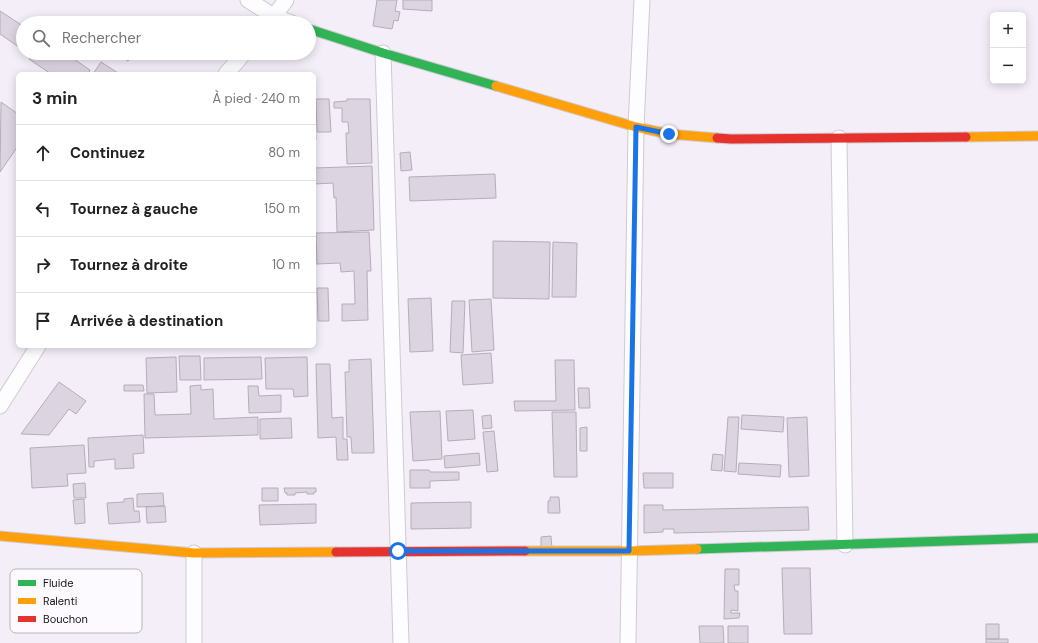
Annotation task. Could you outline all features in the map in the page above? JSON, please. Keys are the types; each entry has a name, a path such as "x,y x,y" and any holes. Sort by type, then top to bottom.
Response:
{"street":[{"path":"248,0 267,16"},
{"path":"275,16 286,0"},
{"path":"628,643 636,127 642,0"},
{"path":"316,30 383,53 636,127 669,134 731,139 1038,136"},
{"path":"383,53 401,643"},
{"path":"228,72 238,60"},
{"path":"839,138 845,545"},
{"path":"0,406 37,348"},
{"path":"0,536 194,553 629,551 1038,538"},
{"path":"194,553 194,643"}],"building":[{"path":"377,0 397,0 395,11 400,12 398,21 394,20 392,29 373,26"},
{"path":"403,0 432,0 432,11 403,9"},
{"path":"0,11 16,21 16,45 0,34"},
{"path":"30,60 75,60 90,70 89,72 48,72"},
{"path":"101,62 116,72 94,72"},
{"path":"316,99 329,99 331,132 317,132"},
{"path":"347,99 370,99 372,163 347,164 346,133 349,133 348,122 342,122 342,108 334,108 334,102 347,101"},
{"path":"1,102 16,113 16,149 0,172"},
{"path":"410,152 412,170 401,171 400,153"},
{"path":"372,166 374,230 337,232 336,197 334,198 333,183 316,184 316,168"},
{"path":"495,174 496,198 410,201 409,177"},
{"path":"369,232 371,271 367,271 368,320 342,321 342,304 355,304 354,271 341,272 340,263 317,264 316,233"},
{"path":"493,241 550,242 549,299 493,298"},
{"path":"553,242 577,243 576,297 552,297"},
{"path":"317,288 328,288 329,321 318,321"},
{"path":"431,298 433,351 410,352 408,299"},
{"path":"491,299 494,350 472,352 469,300"},
{"path":"452,301 465,301 463,353 450,352"},
{"path":"491,353 493,383 463,385 461,355"},
{"path":"179,356 200,356 201,380 180,380"},
{"path":"176,357 177,392 147,393 146,358"},
{"path":"261,357 262,379 204,380 204,358"},
{"path":"307,357 308,396 294,397 293,389 266,389 265,358"},
{"path":"371,359 374,453 352,453 351,437 347,437 345,372 349,372 349,360"},
{"path":"555,360 574,360 575,410 515,411 514,401 556,401"},
{"path":"316,364 330,364 332,418 343,417 343,439 347,439 348,460 337,460 336,437 318,438"},
{"path":"59,382 86,401 76,414 69,409 49,435 21,434"},
{"path":"124,385 143,385 144,391 124,391"},
{"path":"201,385 201,390 213,389 214,419 258,417 258,435 145,438 144,394 154,394 155,415 191,414 190,386"},
{"path":"248,386 258,386 259,396 281,395 281,412 249,413"},
{"path":"578,388 589,388 590,408 579,408"},
{"path":"473,410 475,439 448,441 446,411"},
{"path":"440,411 442,459 413,461 410,412"},
{"path":"552,412 576,412 577,477 554,477"},
{"path":"491,415 492,428 483,429 482,416"},
{"path":"742,415 784,417 783,432 741,429"},
{"path":"728,417 739,417 736,472 724,471"},
{"path":"807,417 809,476 789,477 787,418"},
{"path":"291,418 292,438 260,439 260,419"},
{"path":"587,427 587,451 580,451 580,428"},
{"path":"494,431 498,471 487,472 483,432"},
{"path":"143,435 144,453 133,454 134,468 115,469 115,459 94,461 94,467 89,467 88,438"},
{"path":"84,445 86,473 67,474 68,486 32,488 30,448"},
{"path":"479,453 480,465 445,468 444,456"},
{"path":"713,454 723,455 722,471 711,470"},
{"path":"739,463 781,465 780,477 738,474"},
{"path":"410,470 459,472 459,480 430,481 430,488 410,488"},
{"path":"643,473 673,473 673,488 644,488"},
{"path":"85,483 86,498 74,498 73,484"},
{"path":"262,488 278,488 278,501 262,501"},
{"path":"284,488 316,488 316,492 314,492 314,494 307,494 307,492 287,495"},
{"path":"163,493 164,506 137,507 137,494"},
{"path":"550,497 559,497 560,513 548,513 548,501 550,501"},
{"path":"133,498 134,511 139,511 140,522 109,524 107,503 124,502 124,499"},
{"path":"84,499 85,523 75,524 73,500"},
{"path":"471,502 471,528 411,529 411,503"},
{"path":"316,504 316,523 260,525 259,505"},
{"path":"644,505 663,505 663,510 808,507 809,530 674,533 674,529 663,529 663,532 644,533"},
{"path":"165,506 166,522 147,523 146,507"},
{"path":"551,536 552,549 541,549 541,537"},
{"path":"782,568 810,568 812,634 784,634"},
{"path":"725,569 739,569 739,585 734,585 735,591 738,591 738,611 731,610 731,613 740,613 739,618 724,619"},
{"path":"986,624 999,624 999,639 986,639"},
{"path":"699,626 723,626 724,643 700,643"},
{"path":"728,626 748,626 748,643 728,643"},
{"path":"986,639 1008,639 1008,643 986,643"}],"traffic: fast":[{"path":"316,31 383,53 496,86"},
{"path":"697,549 1038,538"}],"traffic: slow":[{"path":"496,86 636,127 669,134 717,138"},
{"path":"966,137 1038,136"},
{"path":"0,536 194,553 336,552"},
{"path":"525,551 629,551 697,549"}],"traffic: jam":[{"path":"717,138 966,137"},
{"path":"336,552 525,551"}],"route":[{"path":"398,551 629,551 636,127 669,134"}]}
